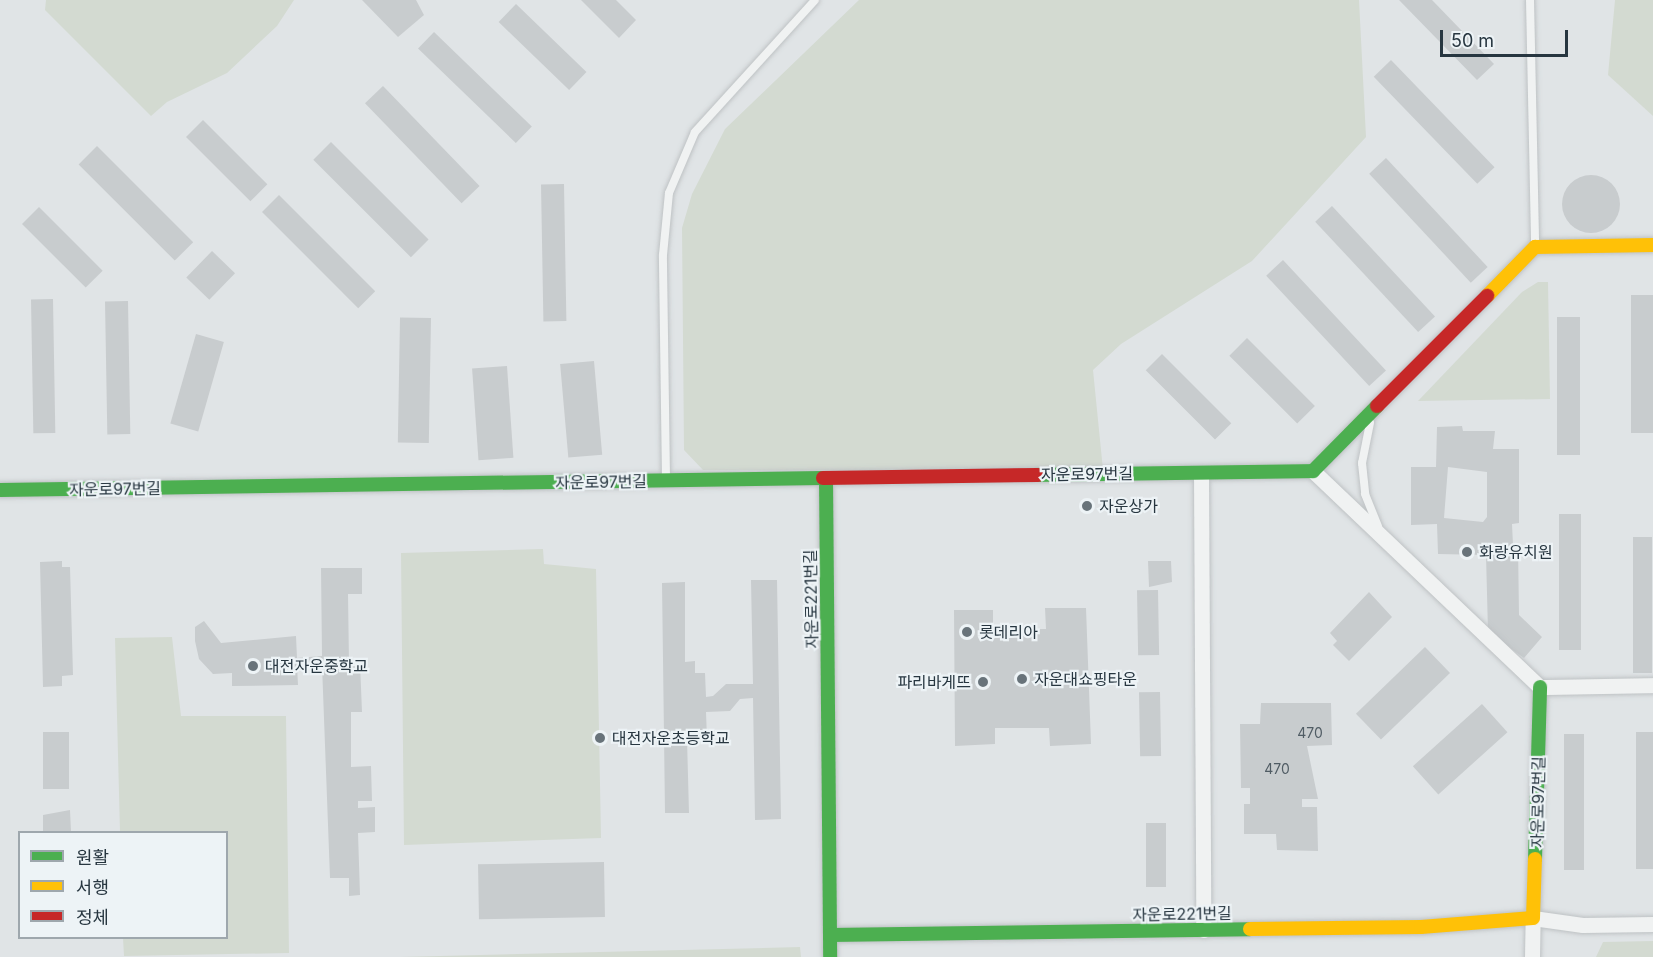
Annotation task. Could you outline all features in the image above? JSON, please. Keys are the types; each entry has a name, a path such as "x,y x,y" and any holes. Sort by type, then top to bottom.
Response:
{"street":[{"path":"1653,245 1535,246 1313,471 1540,687 1653,685"},
{"name":"자운로97번길","path":"0,490 1313,471"},
{"path":"1201,473 1203,930"},
{"name":"자운로221번길","path":"826,478 831,957"},
{"name":"자운로97번길","path":"1533,918 1540,687"},
{"path":"1532,957 1533,918 1583,925 1653,924"},
{"name":"자운로221번길","path":"830,935 1421,927 1533,918"}],"lane":[{"path":"666,481 663,255 669,193 695,132 815,0"},
{"path":"1530,0 1535,246"},
{"path":"1371,412 1362,464 1365,494 1383,540"}],"shaded area":[{"path":"46,0 294,0 277,26 227,73 167,102 151,116 45,10"},
{"path":"859,0 1359,0 1366,137 1252,261 1121,344 1093,370 1103,470 703,470 684,450 682,228 692,194 725,129"},
{"path":"1615,0 1653,0 1653,116 1608,75"},
{"path":"1538,282 1548,282 1550,399 1418,401 1522,292"},
{"path":"543,549 544,564 596,569 601,838 404,845 401,553"},
{"path":"172,637 181,716 286,716 289,953 124,956 123,939 228,939 228,831 120,831 115,638"},
{"path":"1653,941 1653,957 1596,957 1603,942"},
{"path":"800,947 801,957 400,957"}],"building":[{"path":"362,0 416,0 424,15 398,37"},
{"path":"581,0 616,0 636,20 619,38"},
{"path":"1399,0 1432,0 1494,64 1477,80"},
{"path":"516,4 586,72 569,90 499,22"},
{"path":"434,32 532,126 516,143 418,49"},
{"path":"1391,60 1495,167 1477,184 1374,77"},
{"path":"383,86 480,186 462,203 365,103"},
{"path":"203,120 267,184 250,201 186,137"},
{"path":"331,142 429,240 411,257 313,160"},
{"path":"97,146 193,242 175,261 79,164"},
{"path":"1386,158 1488,267 1471,283 1369,174"},
{"path":"1591,175 1607,180 1615,188 1620,204 1615,220 1607,228 1591,233 1575,228 1567,220 1562,204 1567,188 1575,180"},
{"path":"541,184 564,184 566,321 543,321"},
{"path":"279,195 375,291 358,308 262,212"},
{"path":"1332,206 1435,316 1418,332 1315,222"},
{"path":"39,207 103,271 86,288 22,224"},
{"path":"212,251 235,273 209,300 186,278"},
{"path":"1283,260 1386,370 1369,386 1266,276"},
{"path":"1631,295 1653,295 1653,433 1631,433"},
{"path":"31,299 53,299 55,433 33,433"},
{"path":"105,301 128,301 130,434 107,434"},
{"path":"400,317 431,318 429,443 398,442"},
{"path":"1557,317 1580,317 1580,455 1557,455"},
{"path":"196,334 224,342 198,431 170,423"},
{"path":"1247,338 1315,406 1297,424 1229,356"},
{"path":"1162,354 1231,423 1215,440 1146,370"},
{"path":"594,361 602,455 568,458 560,364"},
{"path":"507,366 513,458 479,460 472,368"},
{"path":"1462,426 1463,431 1495,431 1493,449 1519,449 1519,523 1512,524 1513,545 1518,545 1519,615 1542,637 1524,658 1488,632 1486,555 1438,554 1437,524 1411,525 1411,467 1436,467 1437,427","holes":["1448,467 1487,472 1487,517 1483,522 1444,518"]},
{"path":"1559,514 1581,514 1581,650 1559,650"},
{"path":"1633,537 1652,537 1652,673 1633,673"},
{"path":"62,561 62,567 70,567 73,675 62,676 62,686 43,687 40,562"},
{"path":"1148,561 1171,561 1172,582 1149,587"},
{"path":"321,568 362,568 362,594 348,594 349,664 360,663 362,712 351,712 351,767 371,766 372,801 358,801 358,808 375,807 375,832 358,833 360,895 349,896 349,878 330,878 322,665 297,666 298,685 232,686 232,673 213,674 199,659 195,641 195,627 204,621 221,643 296,636 297,658 322,656"},
{"path":"751,580 777,580 781,819 755,820 753,698 740,699 730,711 706,712 707,739 687,739 689,813 665,813 662,583 685,582 685,662 695,661 695,673 705,673 706,697 713,696 726,684 753,684"},
{"path":"1137,590 1158,590 1159,655 1138,655"},
{"path":"1369,592 1392,617 1349,661 1333,645 1337,641 1330,633"},
{"name":"자운대쇼핑타운","path":"1045,608 1086,608 1091,744 1050,746 1049,728 995,728 995,744 955,746 954,610 993,610 993,630 1046,629"},
{"path":"1425,647 1450,673 1381,740 1356,714"},
{"path":"1139,692 1160,692 1161,756 1140,756"},
{"path":"1261,703 1331,703 1332,745 1307,746 1318,799 1302,799 1302,807 1317,807 1318,851 1277,850 1276,834 1244,834 1244,804 1250,804 1250,788 1241,788 1240,724 1260,724"},
{"path":"1482,704 1507,732 1438,794 1413,766"},
{"path":"43,732 69,732 69,789 43,789"},
{"path":"1636,732 1653,732 1653,869 1636,869"},
{"path":"1564,734 1584,734 1584,870 1564,870"},
{"path":"70,810 71,831 43,831 43,815"},
{"path":"1146,823 1166,823 1166,887 1146,887"},
{"path":"604,862 605,917 479,919 478,864"}],"traffic: fast":[{"path":"1038,475 1313,471 1377,406"},
{"path":"0,490 823,478"},
{"path":"826,478 830,957"},
{"path":"1535,859 1540,687"},
{"path":"830,935 1250,929"}],"traffic: slow":[{"path":"1487,296 1535,247 1653,245"},
{"path":"1250,929 1421,927 1533,918 1535,859"}],"traffic: jam":[{"path":"1377,406 1487,296"},
{"path":"823,478 1038,475"}],"place":[{"name":"자운상가","path":"1087,506"},
{"name":"화랑유치원","path":"1467,552"},
{"name":"롯데리아","path":"967,632"},
{"name":"대전자운중학교","path":"253,666"},
{"name":"자운대쇼핑타운","path":"1022,679"},
{"name":"파리바게뜨","path":"983,682"},
{"name":"대전자운초등학교","path":"600,738"}]}
